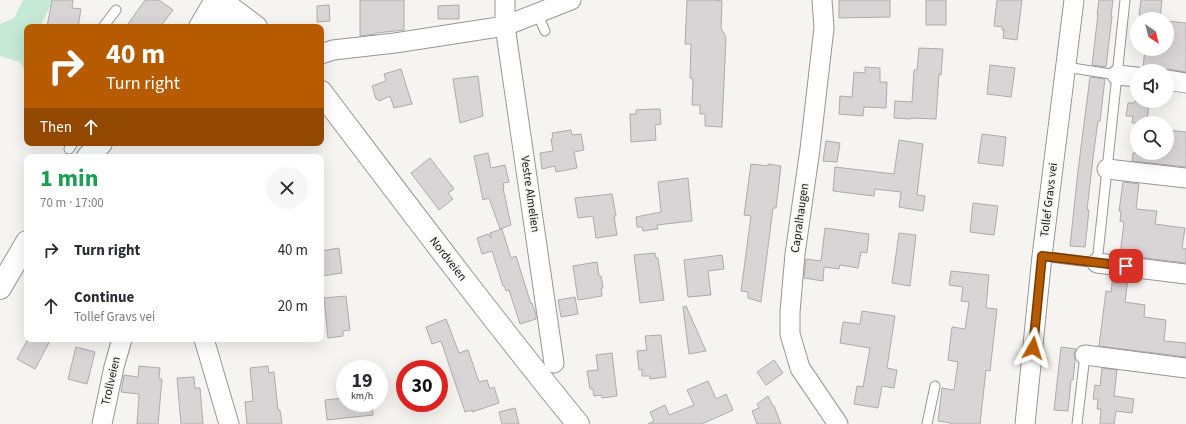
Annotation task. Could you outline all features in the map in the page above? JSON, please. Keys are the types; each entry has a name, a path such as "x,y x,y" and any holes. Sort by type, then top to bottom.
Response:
{"main road":[{"path":"211,10 223,24"},
{"path":"211,10 248,24"},
{"name":"Nordveien","path":"324,96 434,241 578,424"},
{"path":"76,150 90,146"},
{"path":"0,288 24,247"}],"street":[{"name":"Vestre Almelien","path":"505,0 505,26 554,363"},
{"path":"324,53 332,50 395,43 505,26 571,0"},
{"name":"Capralhaugen","path":"822,0 824,28 810,149 795,254 790,312 790,334 800,368 838,424"},
{"name":"Tollef Gravs vei","path":"1025,424 1042,256 1074,0"},
{"path":"1117,75 1130,76"},
{"path":"1174,81 1186,82"},
{"path":"1106,169 1186,178"},
{"path":"1096,263 1186,274"},
{"name":"Trollveien","path":"102,424 114,367 121,342"},
{"path":"205,342 229,424"},
{"path":"1085,355 1186,368"}],"lane":[{"path":"1042,256 1096,263 1125,0"},
{"path":"105,24 116,10"},
{"path":"537,13 545,31"},
{"path":"1066,67 1117,75"},
{"path":"1077,424 1085,355"},
{"path":"927,424 935,386"}],"green space":[{"path":"23,0 53,0 41,24 24,24 24,69 20,62 0,56 0,24 14,18"}],"building":[{"path":"52,0 73,0 72,8 81,9 78,24 48,24"},
{"path":"145,0 159,0 173,10 162,24 128,24"},
{"path":"360,0 404,0 404,30 360,36"},
{"path":"687,0 722,1 721,28 726,37 722,127 705,126 705,114 700,114 700,105 692,105 693,79 690,78 691,44 685,44"},
{"path":"839,0 890,0 890,17 839,18"},
{"path":"926,0 946,0 946,25 926,25"},
{"path":"997,0 1022,0 1017,40 1003,38 1003,27 994,26"},
{"path":"1099,0 1113,0 1106,67 1092,65"},
{"path":"1141,0 1162,0 1161,12 1139,12"},
{"path":"329,5 330,21 317,22 317,6"},
{"path":"459,5 459,19 438,19 438,6"},
{"path":"1174,22 1186,23 1186,72 1174,70 1174,64 1143,64 1144,56 1174,56"},
{"path":"919,48 943,49 941,75 939,74 936,119 894,118 895,101 912,102 914,70 917,70"},
{"path":"990,65 1015,68 1011,97 987,94"},
{"path":"865,67 880,68 880,82 887,82 886,108 864,107 863,116 839,114 840,96 852,97 854,72 865,73"},
{"path":"401,69 412,104 394,108 390,96 379,101 376,99 372,86 386,81 384,74"},
{"path":"478,76 483,116 460,123 453,79"},
{"path":"1090,77 1105,79 1100,121 1098,121 1093,158 1087,210 1089,210 1085,247 1070,246 1078,171"},
{"path":"1128,103 1130,103 1130,108 1148,108 1148,116 1126,116"},
{"path":"660,109 661,124 655,125 656,140 631,142 630,114 636,114 636,110"},
{"path":"571,130 572,135 581,134 584,150 574,152 577,168 556,172 555,166 542,169 540,153 553,151 551,139 553,138 552,133"},
{"path":"1174,131 1186,132 1186,167 1132,161 1174,160"},
{"path":"982,134 1006,137 1003,166 978,163"},
{"path":"899,140 923,144 917,195 925,196 923,211 899,207 901,192 875,189 874,196 833,191 835,167 894,174"},
{"path":"826,141 840,143 837,162 823,161"},
{"path":"488,153 491,168 505,165 509,182 503,183 503,188 511,225 500,229 489,198 483,200 474,156"},
{"path":"430,158 454,189 448,193 453,199 439,210 411,173"},
{"path":"751,164 781,166 776,208 773,208 761,302 748,298 748,292 741,291 751,216 744,215"},
{"path":"688,178 692,221 657,225 658,229 643,231 642,227 637,227 636,217 661,212 658,182"},
{"path":"1123,182 1139,184 1136,209 1157,211 1155,224 1185,228 1182,248 1186,249 1186,263 1120,255 1124,222 1120,221 1121,211 1119,211"},
{"path":"612,194 616,216 614,216 617,235 596,238 593,216 578,218 575,198"},
{"path":"973,203 998,206 994,235 970,232"},
{"path":"825,228 869,234 867,253 861,252 858,268 840,265 839,269 824,267 823,281 804,278 806,259 821,261"},
{"path":"502,229 511,258 516,256 531,304 532,303 536,314 536,319 520,324 509,290 506,291 503,286 492,251 482,254 477,238 488,234 491,238 490,233"},
{"path":"899,233 916,235 910,286 892,283"},
{"path":"339,248 342,273 324,276 324,250"},
{"path":"655,253 656,258 658,258 664,300 640,303 634,255"},
{"path":"722,255 724,269 708,271 711,295 688,297 684,260"},
{"path":"597,262 603,288 601,288 602,296 578,300 573,266"},
{"path":"951,271 989,275 986,308 997,309 990,371 986,370 980,424 950,424 951,423 938,421 942,388 954,390 958,362 948,360 952,327 965,329 969,302 961,301 963,287 949,285"},
{"path":"1113,276 1128,278 1125,302 1145,305 1144,317 1166,320 1164,341 1186,343 1186,357 1099,346 1106,291 1111,292"},
{"path":"346,296 350,330 343,331 343,336 328,338 324,298"},
{"path":"575,297 578,314 561,317 558,300"},
{"path":"686,306 706,351 689,354 683,307"},
{"path":"862,311 895,316 887,368 897,370 894,388 882,386 878,408 854,404 857,386 863,387 870,348 840,343 843,322 860,324"},
{"path":"446,319 459,353 468,350 479,382 487,380 490,389 494,387 499,403 472,412 472,410 465,412 441,341 432,344 426,327"},
{"path":"661,335 666,377 650,379 650,376 642,376 642,369 639,370 637,351 647,350 645,336"},
{"path":"26,342 49,342 35,369 17,359"},
{"path":"76,347 95,352 87,384 68,379"},
{"path":"1061,347 1076,349 1074,354 1075,360 1073,380 1071,380 1068,411 1054,410"},
{"path":"612,353 617,396 602,398 601,395 594,396 593,389 590,389 587,371 598,370 596,355"},
{"path":"774,360 783,373 766,385 757,372"},
{"path":"139,366 160,368 159,379 162,379 158,424 137,424 139,394 121,392 124,375 138,377"},
{"path":"268,366 269,373 274,372 278,410 280,410 282,424 247,424 245,402 253,401 250,368"},
{"path":"1102,368 1117,370 1114,396 1134,399 1132,413 1116,411 1114,424 1100,424 1101,409 1097,409 1098,399 1093,399 1095,385 1100,386"},
{"path":"194,377 195,388 200,388 203,424 181,424 177,378"},
{"path":"708,381 716,399 726,394 733,410 702,424 648,424 654,421 650,412 665,405 669,415 694,405 687,390"},
{"path":"768,396 774,406 781,424 757,424 752,411 759,408 757,404"},
{"path":"336,399 336,412 373,412 373,415 327,420 325,400"},
{"path":"515,408 519,424 502,424 499,412"}],"route":[{"path":"1033,348 1042,256 1126,266"}]}
